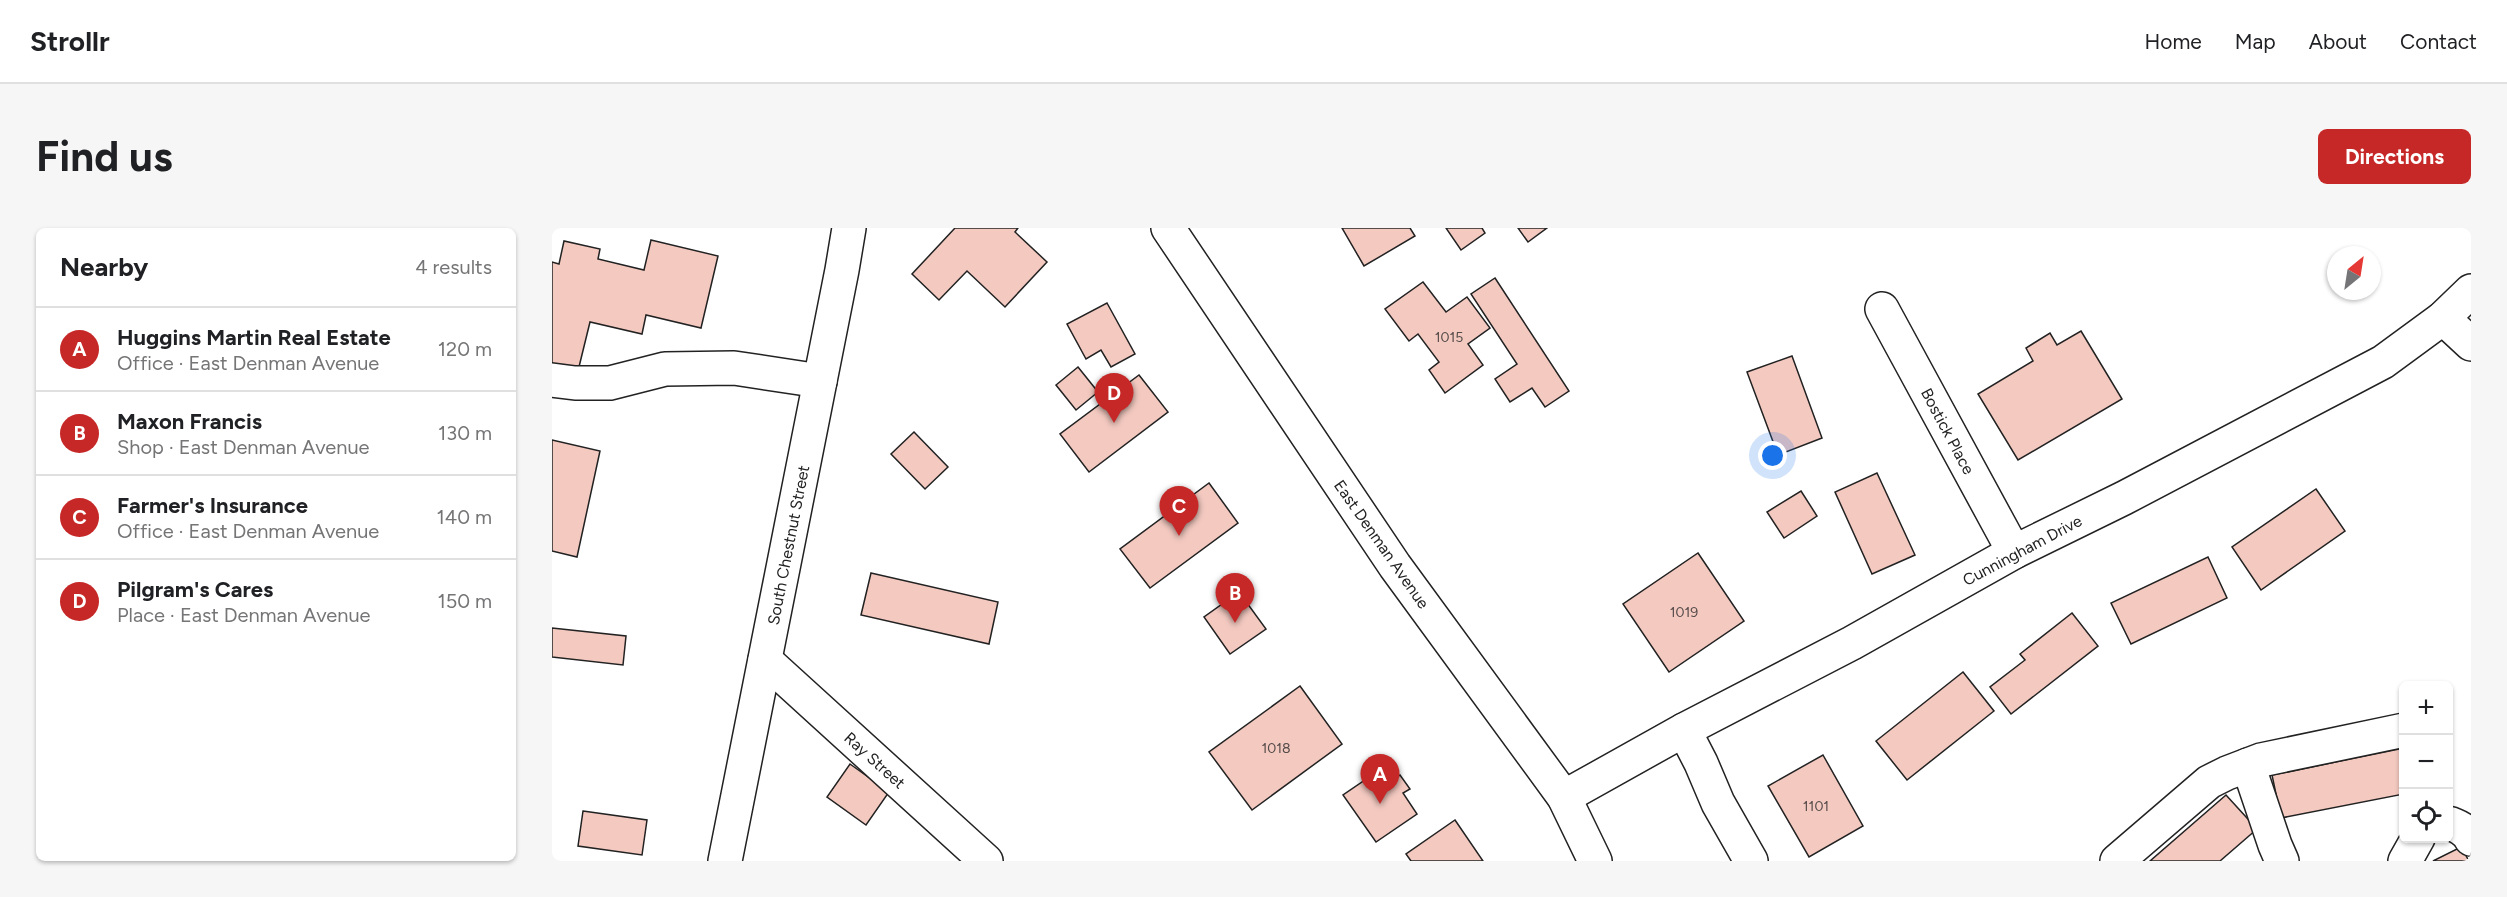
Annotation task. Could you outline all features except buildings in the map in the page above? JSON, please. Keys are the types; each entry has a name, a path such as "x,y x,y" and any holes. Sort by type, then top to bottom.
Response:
{"street":[{"name":"South Chestnut Street","path":"725,861 849,228"},
{"name":"East Denman Avenue","path":"1168,228 1395,566 1564,797 1595,861"},
{"name":"Cunningham Drive","path":"1564,797 1684,730 1852,643 2014,552 2124,498 2383,362 2444,318 2471,291"},
{"name":"Bostick Place","path":"1882,309 2014,552"},
{"path":"2444,318 2471,344"},
{"path":"552,380 574,383 610,382 665,369 734,368 820,381"},
{"name":"Ray Street","path":"765,660 986,861"},
{"path":"1684,730 1718,803 1751,861"},
{"path":"2117,861 2209,783 2261,760 2399,731"},
{"path":"2248,765 2282,861"},
{"path":"2453,824 2469,834 2471,839"},
{"path":"2405,861 2415,843"}],"place":[{"name":"Pilgram's Cares","path":"1114,423"},
{"name":"Farmer's Insurance","path":"1179,536"},
{"name":"Maxon Francis","path":"1235,623"},
{"name":"Huggins Martin Real Estate","path":"1380,804"}]}
